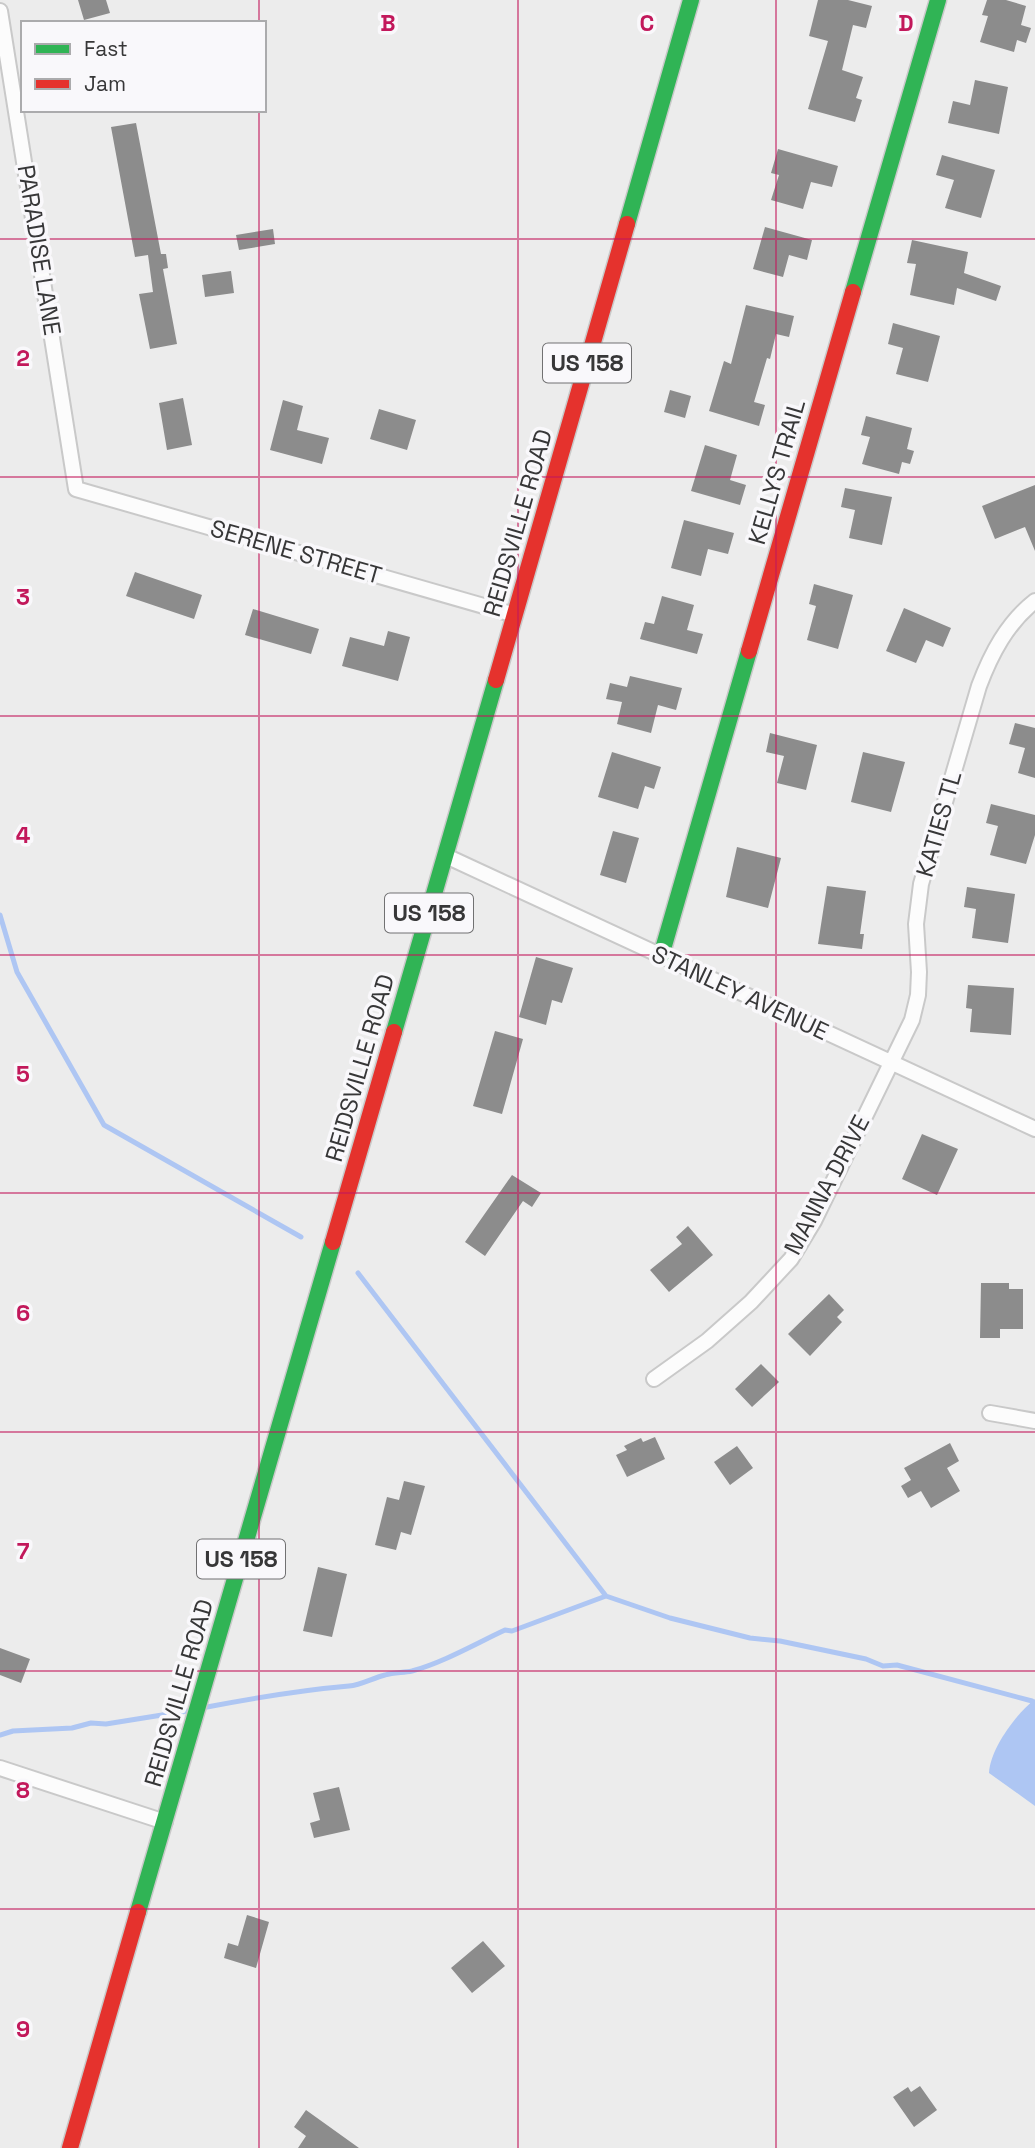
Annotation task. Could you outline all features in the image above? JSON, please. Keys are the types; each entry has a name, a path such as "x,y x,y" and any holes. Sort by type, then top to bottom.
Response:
{"main road":[{"name":"REIDSVILLE ROAD","path":"70,2148 446,856 691,0"},
{"name":"KELLYS TRAIL","path":"661,956 938,0"}],"street":[{"name":"PARADISE LANE","path":"0,12 76,489"},
{"name":"SERENE STREET","path":"76,489 515,615"},
{"name":"KATIES TL","path":"890,1062 912,1020 919,972 916,924 921,884 979,686 988,661 1000,640 1014,621 1035,601"},
{"name":"STANLEY AVENUE","path":"446,856 1035,1129"},
{"name":"MANNA DRIVE","path":"654,1379 707,1341 751,1302 790,1259 814,1220 890,1062"},
{"path":"990,1413 1035,1420"},
{"path":"0,1768 165,1822"}],"water":[{"path":"1035,1699 1035,1806 989,1773 994,1753 1005,1733"}],"building":[{"path":"78,0 106,0 110,13 84,20"},
{"path":"818,0 848,0 872,6 866,28 853,25 842,70 863,77 856,98 862,100 855,122 808,109 828,41 809,36"},
{"path":"987,0 1006,0 1026,6 1021,25 1031,28 1026,43 1017,40 1014,52 980,42 988,16 982,15"},
{"path":"975,80 1008,87 999,134 948,123 953,101 970,105"},
{"path":"136,123 161,254 166,254 168,268 163,269 177,344 150,349 139,294 153,292 148,255 135,257 111,127"},
{"path":"778,149 838,166 832,187 811,182 803,209 771,200 779,175 771,173"},
{"path":"942,155 995,170 981,218 945,208 954,180 936,175"},
{"path":"765,227 812,240 807,260 789,255 783,277 753,269"},
{"path":"273,229 275,244 239,250 236,235"},
{"path":"912,240 968,252 964,273 1001,286 996,301 957,288 954,305 910,295 916,264 907,263"},
{"path":"231,271 234,293 205,297 202,275"},
{"path":"746,305 794,316 789,337 776,334 770,359 767,358 754,402 765,405 759,426 709,411 724,361 731,364"},
{"path":"893,323 940,336 928,382 896,374 903,348 888,344"},
{"path":"670,390 691,396 685,418 664,412"},
{"path":"183,398 192,445 167,450 159,403"},
{"path":"283,400 303,406 297,430 329,438 322,464 270,450"},
{"path":"379,409 416,420 407,450 370,439"},
{"path":"866,416 912,428 907,449 914,451 910,464 902,462 899,474 862,464 870,437 861,435"},
{"path":"705,445 737,455 730,480 746,485 740,505 691,491"},
{"path":"1035,485 1035,551 1025,527 995,539 982,506"},
{"path":"845,488 892,497 882,545 849,538 855,510 841,507"},
{"path":"684,520 734,533 728,554 708,549 701,576 671,568"},
{"path":"135,572 202,595 194,619 126,596"},
{"path":"814,584 853,595 838,649 807,640 816,606 809,604"},
{"path":"662,596 694,605 687,630 703,634 697,654 640,639 645,622 654,624"},
{"path":"904,608 951,628 943,647 926,640 916,663 886,651"},
{"path":"253,609 319,629 311,654 245,635"},
{"path":"388,631 410,637 398,681 342,666 350,637 384,646"},
{"path":"630,676 682,688 676,710 658,705 651,733 617,724 622,702 606,699 610,683 627,687"},
{"path":"1015,723 1035,728 1035,778 1018,773 1025,748 1009,744"},
{"path":"770,733 817,745 806,790 777,783 784,756 766,752"},
{"path":"612,752 661,767 654,789 645,786 638,809 598,797"},
{"path":"863,752 905,762 891,812 851,802"},
{"path":"991,804 1035,815 1035,835 1026,864 990,855 998,826 986,823"},
{"path":"613,831 639,838 626,883 600,875"},
{"path":"737,847 781,858 768,908 726,897"},
{"path":"827,886 866,891 860,934 864,934 862,949 818,944"},
{"path":"967,887 1015,894 1008,943 972,938 976,909 964,907"},
{"path":"536,957 573,968 562,1003 552,1000 546,1025 519,1017"},
{"path":"968,985 1014,988 1011,1035 970,1032 972,1009 966,1008"},
{"path":"495,1031 523,1039 502,1114 473,1106"},
{"path":"922,1134 958,1149 937,1195 902,1179"},
{"path":"512,1175 541,1193 532,1207 523,1201 485,1256 465,1242"},
{"path":"688,1226 713,1255 669,1292 650,1270 682,1244 676,1237"},
{"path":"981,1283 1009,1283 1009,1289 1023,1289 1023,1329 1000,1329 1000,1338 980,1338"},
{"path":"829,1294 844,1310 837,1317 842,1322 810,1356 788,1334"},
{"path":"761,1364 779,1382 752,1407 735,1389"},
{"path":"655,1437 665,1459 627,1477 616,1455 627,1450 624,1446 641,1438 643,1442"},
{"path":"950,1443 959,1461 947,1468 960,1491 931,1508 921,1491 908,1498 901,1486 911,1480 904,1468"},
{"path":"737,1446 753,1468 730,1485 714,1462"},
{"path":"404,1481 425,1486 411,1535 401,1532 396,1550 375,1545 387,1497 399,1500"},
{"path":"318,1567 347,1574 332,1637 303,1631"},
{"path":"0,1648 30,1659 21,1683 0,1675"},
{"path":"339,1787 350,1830 314,1838 310,1823 320,1820 313,1793"},
{"path":"247,1915 269,1922 256,1968 224,1958 228,1943 238,1946"},
{"path":"483,1941 505,1966 472,1993 451,1968"},
{"path":"920,2086 937,2110 914,2127 893,2097 908,2087 911,2092"},
{"path":"306,2110 359,2148 298,2148 306,2136 294,2127"}],"waterway":[{"path":"0,915 17,972 104,1125 301,1237"},
{"path":"358,1273 606,1596 670,1618 750,1638 780,1641 866,1659 883,1666 897,1665 1032,1701 1035,1708"},
{"path":"207,1707 354,1685 388,1674 412,1671 448,1658 505,1630 512,1631 606,1596"},
{"path":"0,1735 13,1731 72,1728 91,1723 106,1724 187,1711"}],"traffic: fast":[{"path":"627,224 691,0"},
{"path":"853,292 938,0"},
{"path":"661,956 749,651"},
{"path":"394,1032 496,680"},
{"path":"138,1912 333,1242"}],"traffic: jam":[{"path":"496,680 627,224"},
{"path":"749,651 853,292"},
{"path":"333,1242 394,1032"},
{"path":"70,2148 138,1912"}]}
